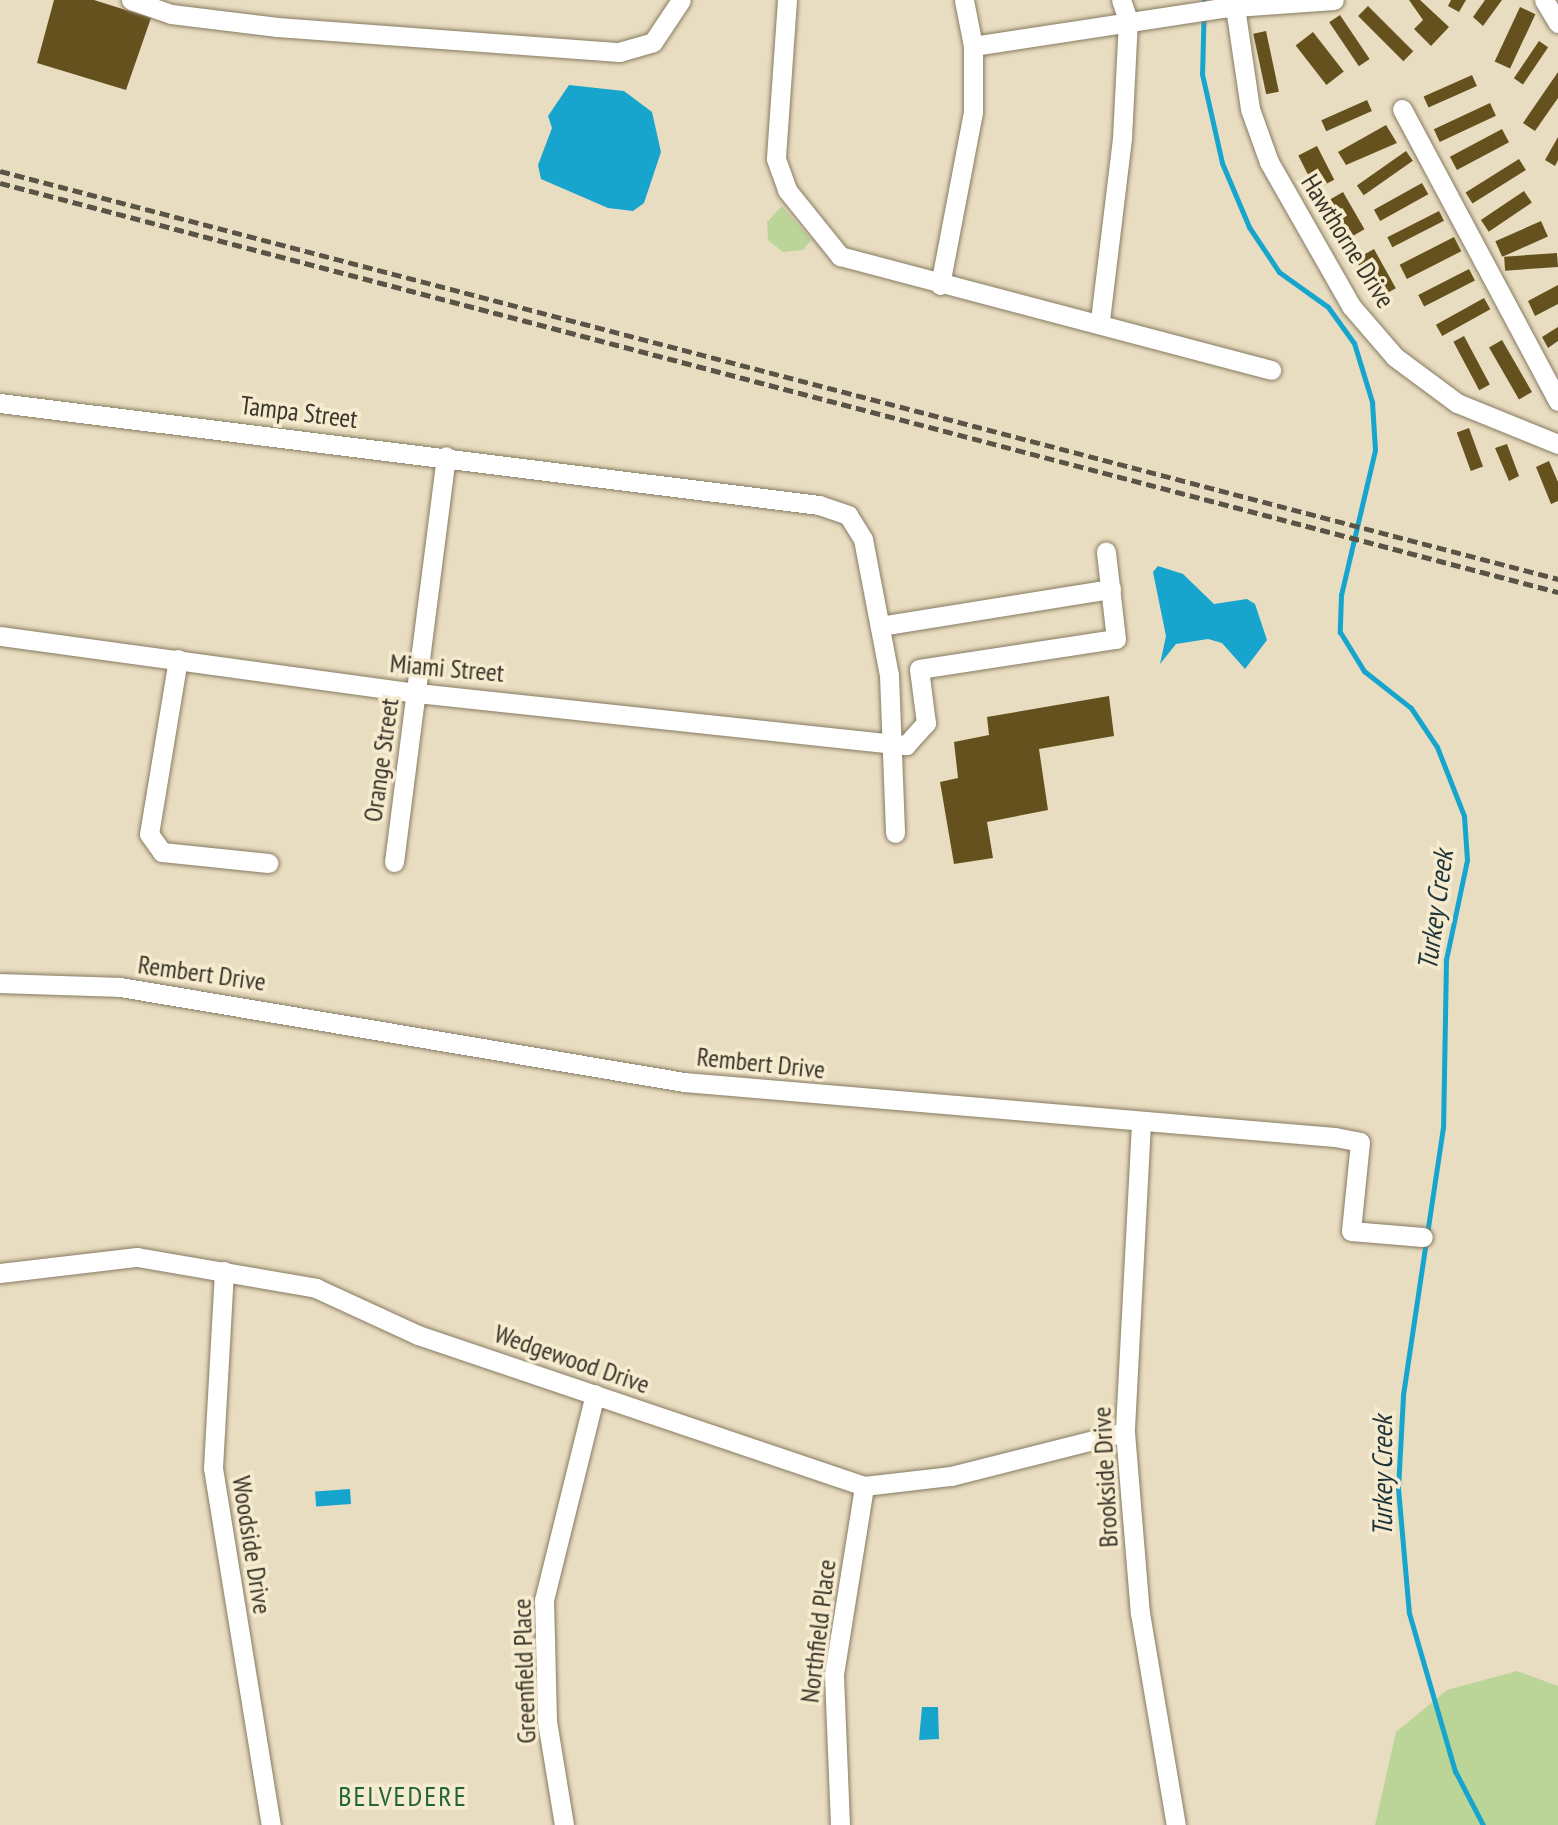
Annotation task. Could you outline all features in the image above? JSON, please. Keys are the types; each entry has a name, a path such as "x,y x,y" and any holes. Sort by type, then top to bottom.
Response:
{"street":[{"path":"131,0 171,14 277,27 619,52 653,42 681,0"},
{"path":"788,0 776,159 787,190 840,256 940,285 1100,320 1271,370"},
{"path":"940,285 972,112 973,46 964,0"},
{"path":"1100,320 1122,138 1128,20 1121,0"},
{"path":"1544,0 1558,23"},
{"path":"973,46 1128,20 1228,8 1327,1"},
{"name":"Hawthorne Drive","path":"1228,8 1251,109 1269,162 1351,306 1395,356 1457,403 1558,444"},
{"path":"1402,109 1558,401"},
{"name":"Tampa Street","path":"0,403 446,456 590,479 819,505 848,515 863,539 889,675 895,833"},
{"name":"Orange Street","path":"394,862 446,456"},
{"path":"889,675 1116,639 1106,552"},
{"path":"880,626 1111,589"},
{"name":"Miami Street","path":"0,636 417,693 890,744"},
{"path":"178,659 149,834 162,852 268,863"},
{"path":"890,744 906,745 926,723 919,670"},
{"name":"Rembert Drive","path":"0,983 133,989 684,1082 1360,1142 1351,1231 1423,1237"},
{"name":"Brookside Drive","path":"1141,1123 1125,1432 1140,1613 1176,1825"},
{"name":"Wedgewood Drive","path":"0,1273 137,1256 316,1288 418,1335 864,1486 951,1476 1125,1432"},
{"name":"Woodside Drive","path":"224,1271 213,1468 271,1825"},
{"name":"Greenfield Place","path":"564,1825 547,1721 544,1600 596,1394"},
{"name":"Northfield Place","path":"840,1825 834,1674 864,1486"}],"green space":[{"path":"782,206 811,240 803,250 783,252 768,240 767,222"},
{"path":"1517,1671 1558,1686 1558,1825 1375,1825 1396,1732 1447,1690"}],"water":[{"path":"569,85 624,91 652,112 661,152 644,203 633,211 608,208 541,179 538,165 552,128 548,116"},
{"path":"1158,566 1183,574 1214,604 1247,599 1255,604 1267,640 1245,669 1222,643 1208,639 1176,644 1160,664 1166,636 1153,572"},
{"path":"350,1489 351,1504 316,1506 315,1491"},
{"path":"922,1707 938,1707 939,1739 919,1740"}],"building":[{"path":"54,0 94,0 151,18 126,90 37,63"},
{"path":"1409,0 1420,0 1449,27 1431,46 1414,29 1423,20"},
{"path":"1451,0 1466,0 1459,12 1448,6"},
{"path":"1485,0 1502,0 1483,26 1473,17"},
{"path":"1368,6 1413,51 1403,61 1358,16"},
{"path":"1520,7 1535,14 1510,69 1495,61"},
{"path":"1340,15 1370,59 1359,66 1329,22"},
{"path":"1266,31 1279,92 1266,94 1253,34"},
{"path":"1313,32 1344,71 1326,85 1296,46"},
{"path":"1539,41 1548,47 1523,84 1514,78"},
{"path":"1558,72 1558,98 1535,131 1523,123"},
{"path":"1472,75 1477,86 1428,108 1424,97"},
{"path":"1367,100 1372,111 1326,131 1321,120"},
{"path":"1490,103 1496,116 1440,142 1434,129"},
{"path":"1386,125 1397,143 1346,165 1338,152"},
{"path":"1502,129 1509,142 1457,170 1450,157"},
{"path":"1558,137 1558,160 1555,166 1545,160"},
{"path":"1317,146 1334,180 1316,189 1298,156"},
{"path":"1406,151 1413,161 1364,195 1357,185"},
{"path":"1519,159 1526,170 1472,203 1466,192"},
{"path":"1422,183 1428,194 1380,221 1374,210"},
{"path":"1524,191 1532,203 1489,232 1481,220"},
{"path":"1343,192 1364,229 1342,242 1320,205"},
{"path":"1439,211 1444,221 1392,247 1387,237"},
{"path":"1541,221 1548,237 1502,257 1495,241"},
{"path":"1454,237 1461,251 1407,279 1400,265"},
{"path":"1374,249 1396,288 1377,299 1356,259"},
{"path":"1557,253 1558,267 1505,271 1504,257"},
{"path":"1469,269 1475,281 1424,306 1418,295"},
{"path":"1558,285 1558,304 1535,316 1528,301"},
{"path":"1484,298 1490,309 1442,336 1436,325"},
{"path":"1558,327 1558,341 1548,348 1542,337"},
{"path":"1464,336 1490,385 1479,390 1453,342"},
{"path":"1502,340 1532,392 1519,399 1489,348"},
{"path":"1469,428 1483,467 1471,471 1457,432"},
{"path":"1507,444 1519,476 1509,481 1495,448"},
{"path":"1549,461 1558,482 1558,501 1551,504 1536,467"},
{"path":"1109,696 1114,736 1039,749 1048,810 987,822 993,858 954,864 940,782 958,778 954,742 989,735 987,717"}],"waterway":[{"name":"Turkey Creek","path":"1204,0 1202,74 1222,163 1249,227 1279,272 1328,307 1354,343 1372,402 1375,450 1341,595 1340,632 1364,671 1411,708 1437,747 1464,816 1467,860 1446,960 1443,1127 1403,1396 1398,1488 1409,1613 1455,1771 1483,1825"}],"railway":[{"path":"0,171 1558,579"},
{"path":"0,183 1558,592"}],"district":[{"name":"BELVEDERE","path":"403,1796"}]}
